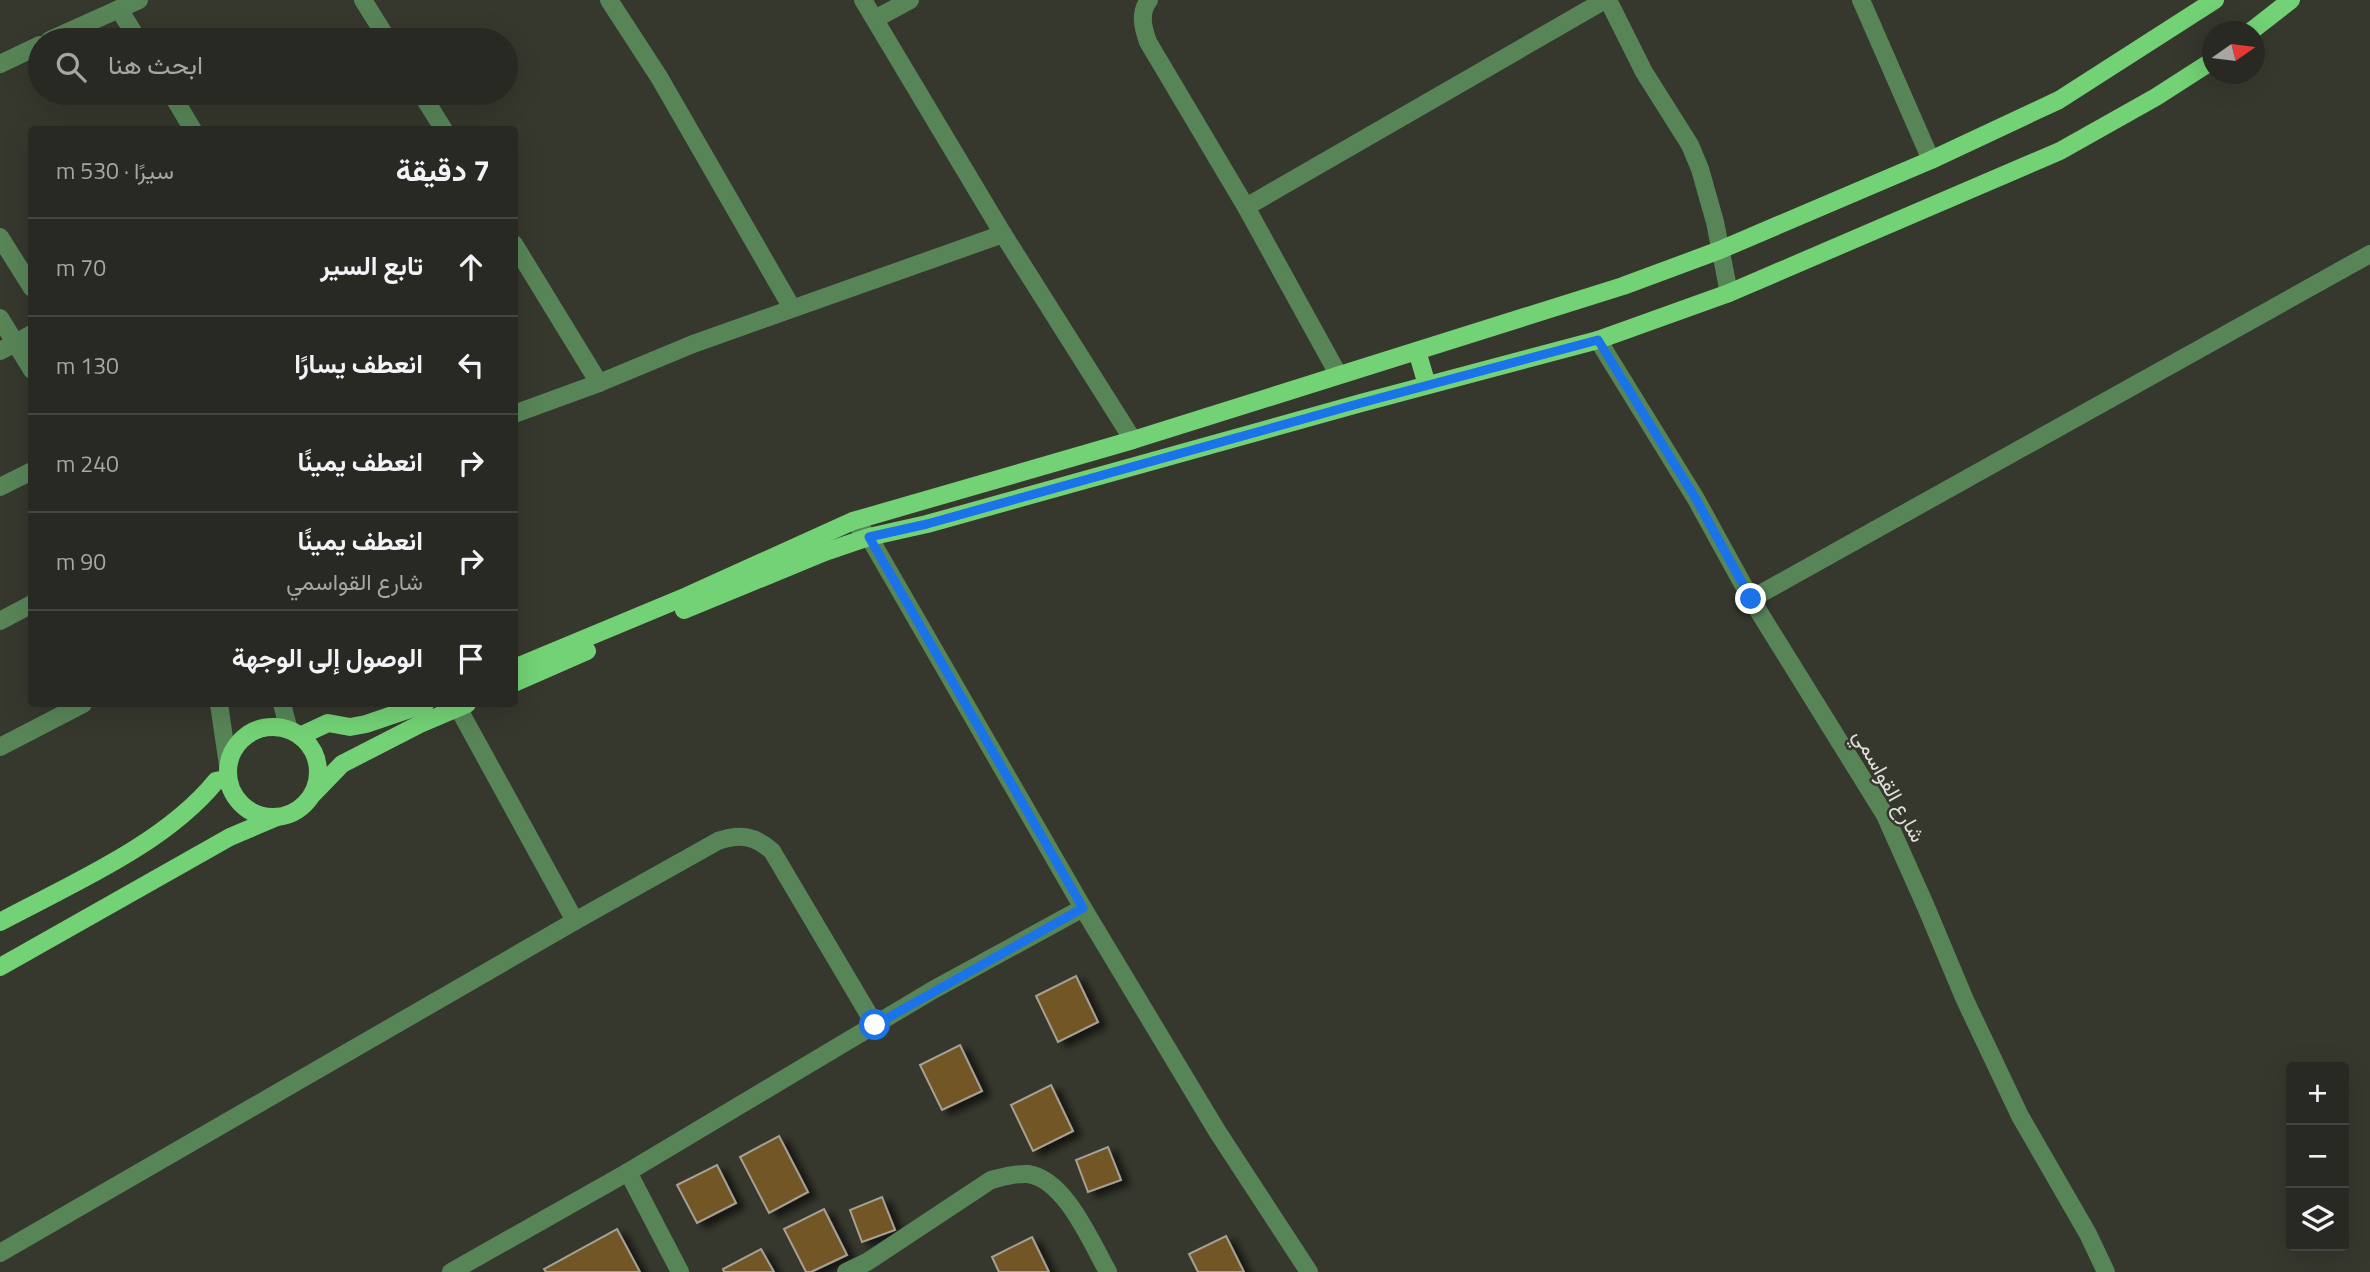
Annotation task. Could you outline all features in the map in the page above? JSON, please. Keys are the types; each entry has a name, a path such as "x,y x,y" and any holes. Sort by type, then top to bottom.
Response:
{"main road":[{"path":"518,666 687,596 853,521 1133,440 1623,286 1720,250 1931,160 2059,100 2215,0"},
{"path":"2264,21 2291,0"},
{"path":"518,681 771,573 869,537 927,524 1598,340 1729,293 2060,151 2202,68"},
{"path":"1417,351 1427,385"},
{"path":"295,733 328,723 349,727 366,724 416,707"},
{"path":"0,967 230,837 301,807 342,764 457,707"},
{"path":"277,817 251,811 240,803 233,792 228,772 232,753 250,733 262,728 276,727 295,733 310,746 318,771 310,797"},
{"path":"0,922 133,850 178,818 228,772"}],"street":[{"path":"77,28 139,0"},
{"path":"363,0 380,28"},
{"path":"609,0 659,77 792,308"},
{"path":"863,0 1003,233 1133,440"},
{"path":"875,19 910,0"},
{"path":"1149,0 1144,6 1143,18 1149,42 1246,207 1338,374"},
{"path":"1246,207 1606,0 1644,72 1695,157 1707,188 1729,293"},
{"path":"1861,0 1931,160"},
{"path":"119,9 131,28"},
{"path":"0,64 28,51"},
{"path":"177,105 191,126"},
{"path":"428,105 442,126"},
{"path":"518,413 693,344 1003,233"},
{"path":"0,237 28,282"},
{"path":"518,251 599,383"},
{"path":"1751,599 2370,254"},
{"path":"0,318 8,347 28,366"},
{"path":"8,347 28,336"},
{"name":"شارع القواسمي","path":"1598,340 1696,499 1751,599 1885,815 1965,1000 2014,1104 2088,1234 2106,1272"},
{"path":"0,487 28,473"},
{"path":"853,521 869,537 1083,908 1217,1131 1309,1272"},
{"path":"0,621 28,606"},
{"path":"0,747 77,707"},
{"path":"219,707 228,772"},
{"path":"283,707 295,733"},
{"path":"462,707 575,921"},
{"path":"0,1253 575,921 718,841 730,837 751,837 772,850 875,1025"},
{"path":"451,1272 628,1172 875,1025 1083,908"},
{"path":"628,1172 680,1272"},
{"path":"846,1272 870,1267 991,1180 1029,1174 1046,1179 1063,1195 1108,1272"}],"building":[{"path":"1076,976 1098,1022 1058,1042 1036,996"},
{"path":"960,1045 982,1091 942,1110 920,1065"},
{"path":"1051,1085 1073,1131 1033,1151 1011,1105"},
{"path":"779,1136 808,1192 769,1213 740,1157"},
{"path":"1108,1147 1121,1180 1088,1192 1076,1160"},
{"path":"717,1165 736,1203 697,1223 677,1185"},
{"path":"882,1197 895,1230 862,1242 850,1210"},
{"path":"824,1209 847,1255 806,1272 784,1229"},
{"path":"617,1229 640,1272 546,1272 544,1269"},
{"path":"1226,1236 1244,1272 1198,1272 1189,1254"},
{"path":"1032,1237 1049,1272 999,1272 992,1257"},
{"path":"761,1249 774,1272 724,1272 723,1269"}],"route":[{"path":"875,1025 1083,908 869,537 927,524 1598,340 1696,499 1751,599"}]}
